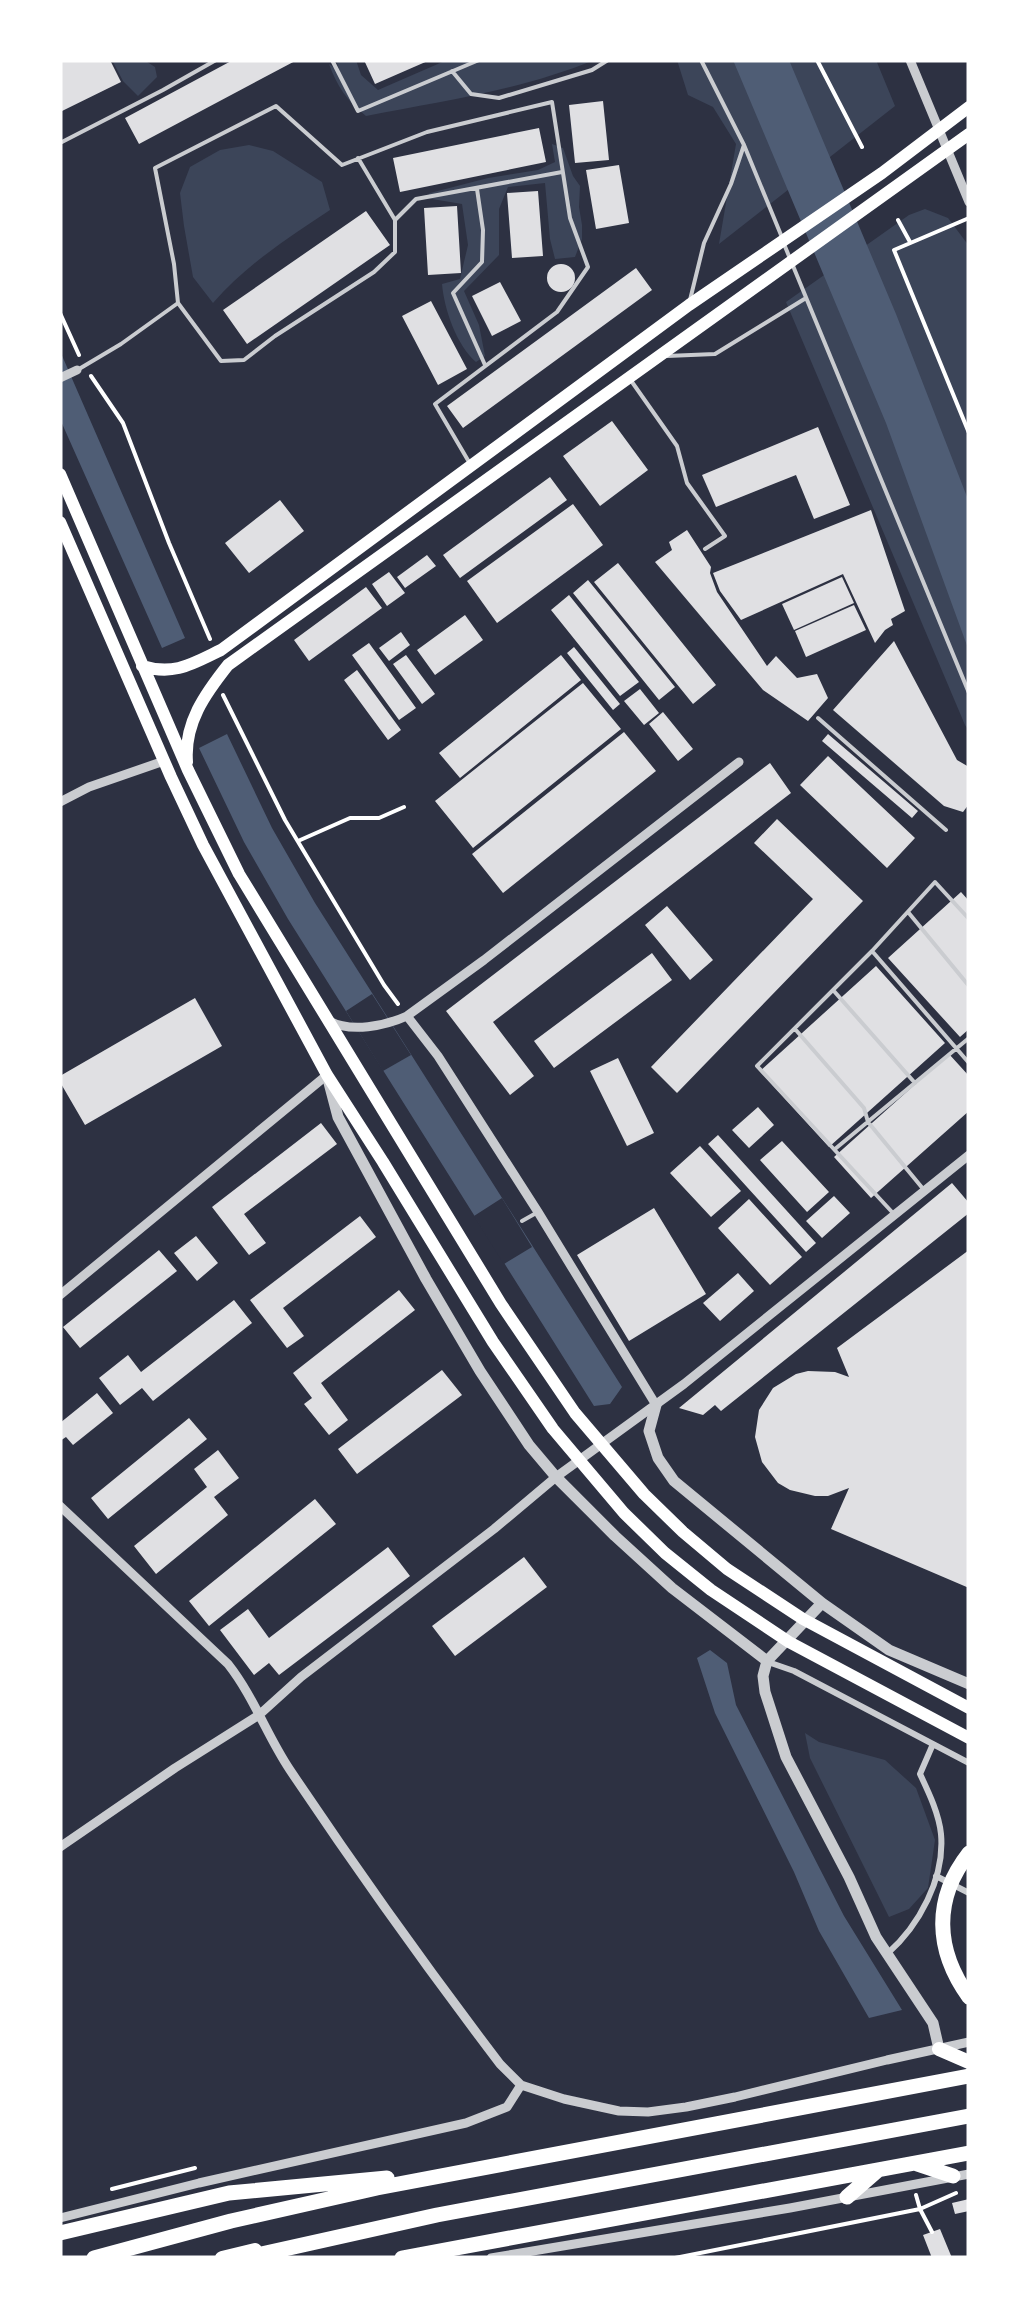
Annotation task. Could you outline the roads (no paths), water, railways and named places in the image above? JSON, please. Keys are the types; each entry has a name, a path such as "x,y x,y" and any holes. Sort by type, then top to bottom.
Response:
{"highway":[{"path":"969,1853 950,1880 942,1915 951,1966 969,1997"},
{"path":"94,2258 294,2206 969,2079"},
{"path":"244,2258 438,2215 969,2113"},
{"path":"402,2258 969,2153"},
{"path":"913,2163 961,2175"},
{"path":"60,2233 229,2193 486,2167"},
{"path":"847,2197 879,2170"}],"main road":[{"path":"142,666 159,671 180,669 215,653 689,305 882,173 969,106"},
{"path":"188,770 189,732 200,700 228,665 969,134"},
{"path":"60,474 188,770 239,874 559,1392 663,1514 705,1551 776,1602 831,1635 969,1708"},
{"path":"60,522 202,845 327,1075 537,1407 587,1472 644,1533 711,1590 833,1666 969,1738"},
{"path":"938,2049 969,2062"},
{"path":"116,2258 396,2190 969,2079"},
{"path":"222,2258 455,2207 969,2113"}],"street":[{"path":"910,60 969,202"},
{"path":"60,378 80,368"},
{"path":"60,802 89,787 164,761"},
{"path":"326,1019 350,1028 394,1022 407,1016 739,762"},
{"path":"407,1016 438,1056 538,1212 656,1405 649,1431 658,1458 674,1480 822,1603 889,1650 969,1684"},
{"path":"60,1295 327,1075 338,1117 426,1279 529,1446 556,1477 672,1588 767,1661 794,1671 969,1763"},
{"path":"60,1847 259,1716 301,1678 556,1477 656,1405 969,1155"},
{"path":"60,1506 228,1664 250,1694 273,1745 365,1881 500,2064 521,2085 594,2107 665,2110 969,2042"},
{"path":"822,1603 767,1661 764,1692 786,1757 876,1938 932,2023 938,2049"},
{"path":"888,1954 901,1942 929,1898 941,1860 941,1831 920,1774 933,1744"},
{"path":"936,1876 969,1893"},
{"path":"60,2218 199,2182 466,2123 507,2106 521,2085"},
{"path":"491,2258 961,2175"}],"lane":[{"path":"60,143 216,60"},
{"path":"332,60 358,111 479,60"},
{"path":"452,71 472,94 499,98 592,70 608,60"},
{"path":"701,60 744,145 969,693"},
{"path":"358,158 394,220 394,252 374,272 244,360 221,360 178,303 154,168 276,106 342,164 426,132 552,102 570,218 588,266 557,312 435,404 471,466"},
{"path":"689,305 704,244 744,145"},
{"path":"394,220 416,199 562,172"},
{"path":"477,189 483,230 482,262 454,293 484,365"},
{"path":"656,357 715,354 806,298"},
{"path":"80,368 178,303"},
{"path":"628,377 677,446 687,483 725,536 705,549"},
{"path":"818,718 946,830"},
{"path":"894,1215 757,1066 935,882 969,920"},
{"path":"908,912 969,986"},
{"path":"872,951 969,1063"},
{"path":"833,990 915,1083"},
{"path":"794,1028 864,1108 868,1122 924,1190"},
{"path":"836,1149 969,1038"},
{"path":"522,1221 538,1212"}]}
